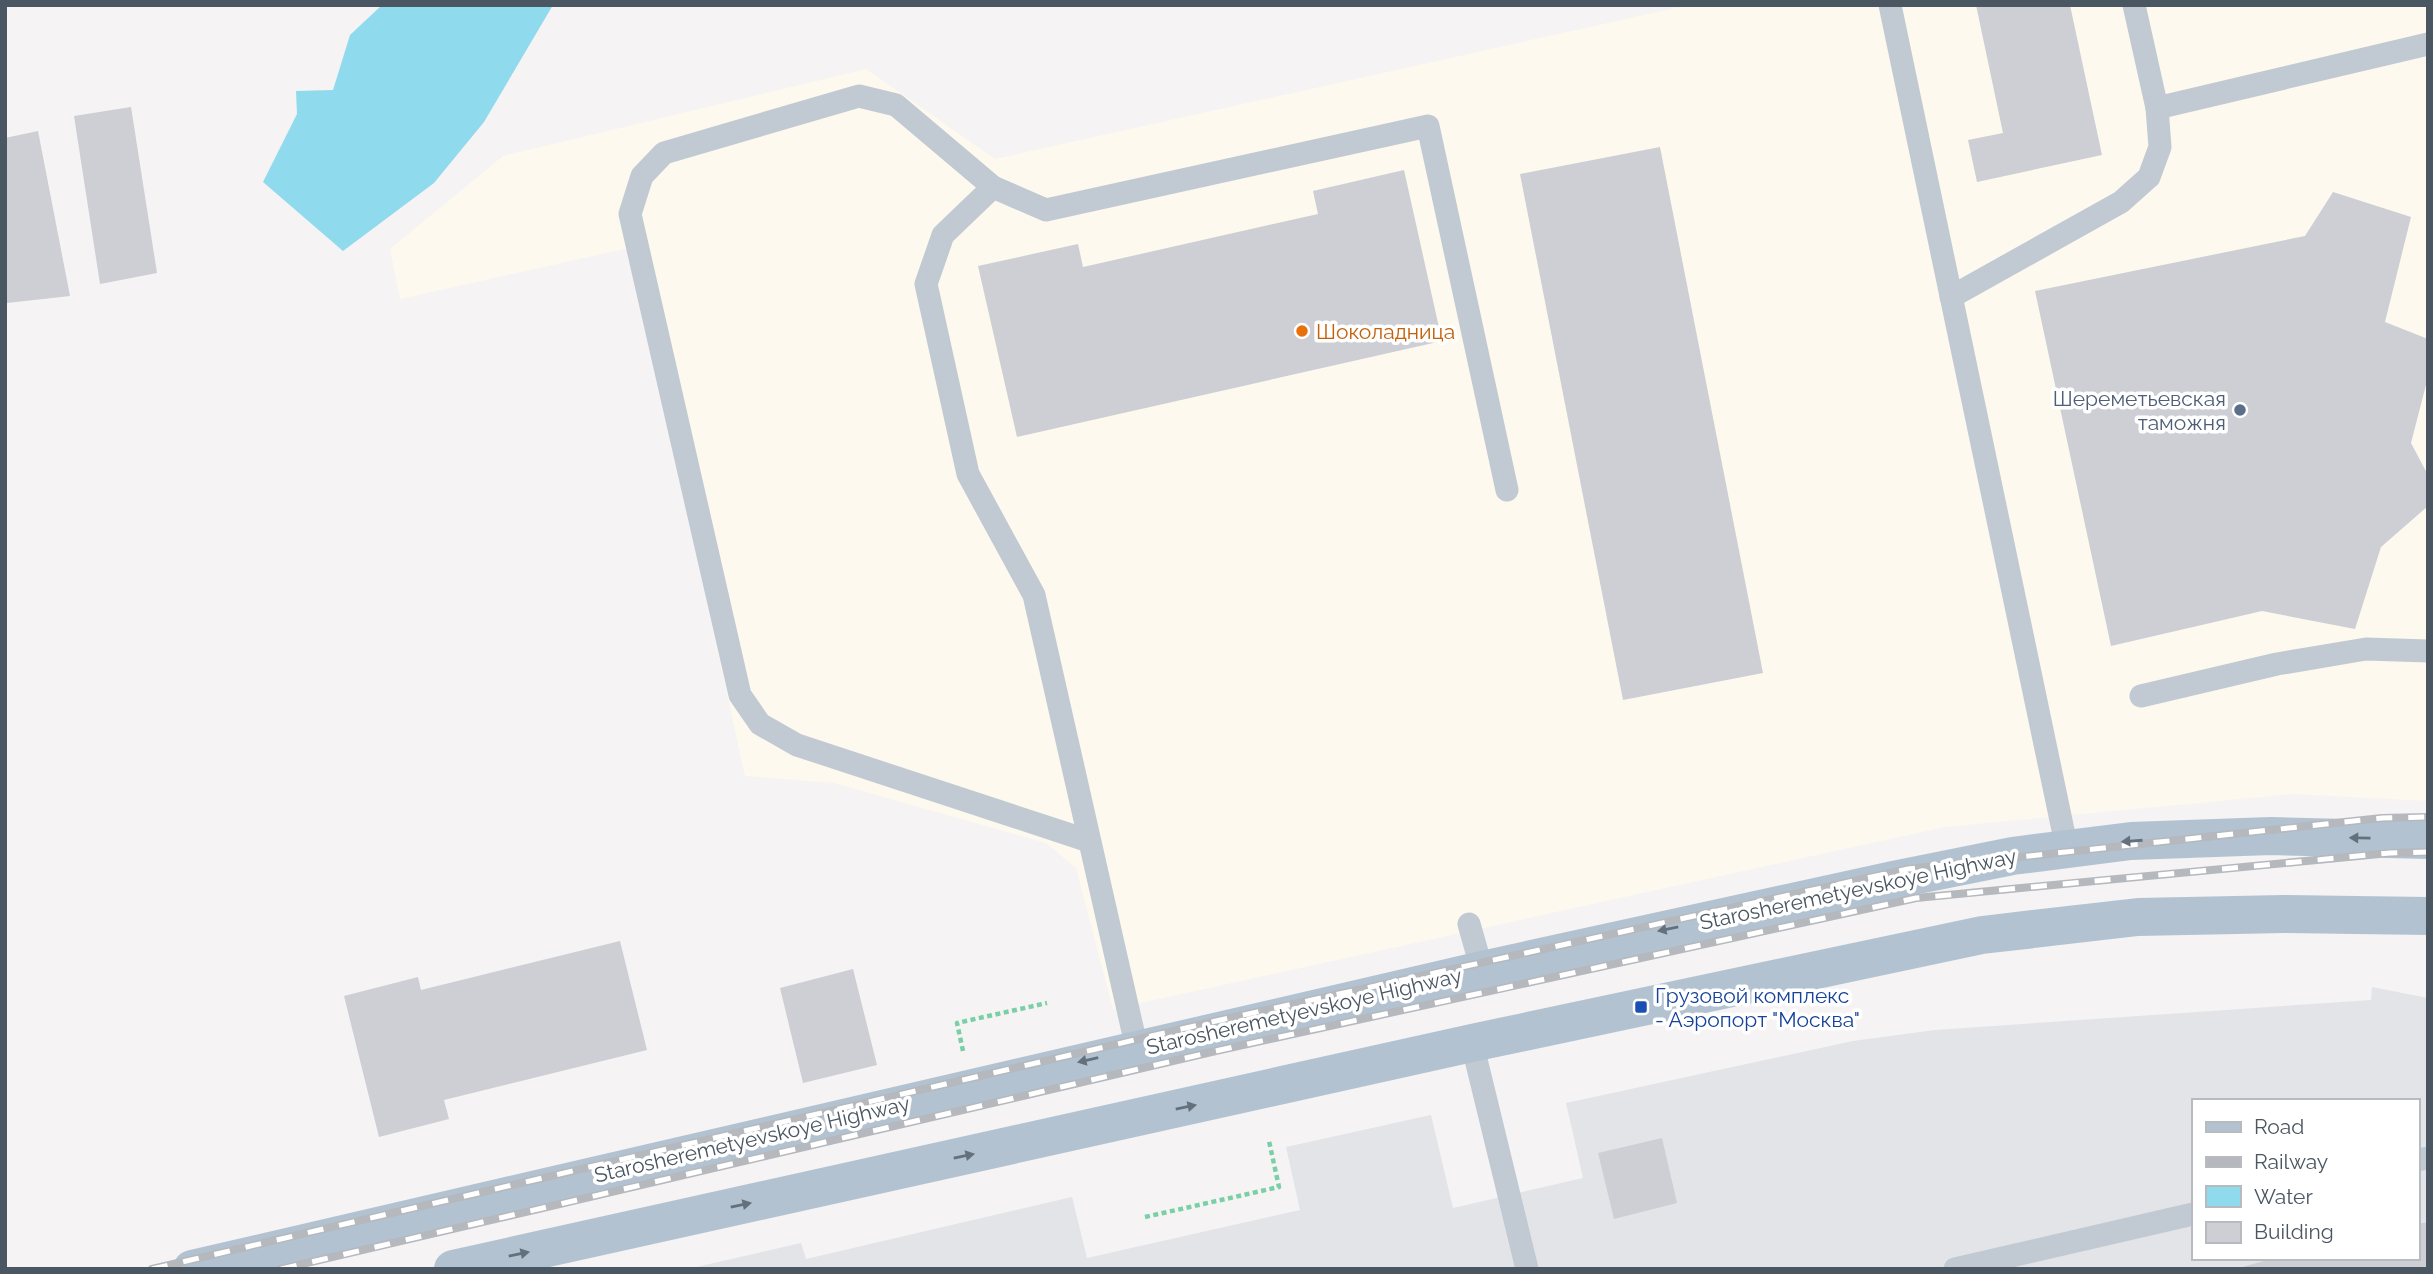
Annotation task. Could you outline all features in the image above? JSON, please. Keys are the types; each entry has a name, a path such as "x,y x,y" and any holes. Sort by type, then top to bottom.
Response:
{"main road":[{"name":"Starosheremetyevskoye Highway","path":"192,1269 1137,1049 1892,880 2012,856 2131,841 2271,836 2428,841"},
{"path":"453,1269 1472,1043 1982,936 2138,917 2284,914 2428,916"}],"lane":[{"path":"1890,5 2067,849"},
{"path":"1951,297 2121,202 2149,177 2160,147 2157,108 2134,5"},
{"path":"2157,108 2428,44"},
{"path":"1089,841 797,746 760,724 740,695 630,215 642,176 664,153 859,96 896,104 993,187 1046,210 1428,126 1507,490"},
{"path":"993,187 943,235 926,284 968,474 1034,595 1137,1049"},
{"path":"2141,696 2277,664 2366,649 2428,651"},
{"path":"1469,924 1482,971"},
{"path":"1472,1043 1527,1269"},
{"path":"1955,1269 2192,1214"}],"path":[{"path":"975,1020 1047,1003"},
{"path":"1145,1217 1279,1187 1269,1141"}],"shaded area":[{"path":"1689,5 2428,5 2428,801 2293,794 1945,827 1113,1009 1076,868 1046,843 834,783 745,776 629,248 400,299 390,249 503,156 866,69 995,159"},
{"path":"2372,987 2428,998 2428,1269 688,1269 801,1243 806,1259 1072,1197 1087,1258 1300,1210 1286,1147 1431,1115 1453,1208 1583,1178 1566,1103 1853,1041 1935,1030 2371,1000"}],"water":[{"path":"382,5 553,5 484,122 434,183 343,251 263,182 297,114 296,91 333,90 350,35"}],"building":[{"path":"1976,5 2070,5 2102,155 1977,182 1968,140 2003,133"},
{"path":"131,107 157,273 100,284 74,116"},
{"path":"38,131 70,296 7,303 5,138"},
{"path":"1660,147 1763,673 1623,700 1520,174"},
{"path":"1404,170 1442,341 1017,437 978,266 1078,244 1083,267 1318,214 1313,191"},
{"name":"Шереметьевская таможня","path":"2333,192 2411,217 2385,322 2428,339 2428,377 2411,443 2428,475 2428,506 2381,547 2355,629 2262,611 2111,646 2035,291 2305,236"},
{"path":"620,941 647,1050 444,1100 449,1119 379,1137 344,996 418,977 421,990"},
{"path":"853,969 877,1065 803,1083 780,988"},
{"path":"1662,1138 1677,1203 1614,1219 1598,1153"},
{"path":"2428,1222 2428,1269 2235,1269 2268,1260 2419,1260 2419,1224"}],"railway":[{"path":"152,1269 1216,1021 1908,869 2382,818 2428,817"},
{"path":"281,1269 1220,1050 1916,898 2390,853 2428,852"}],"place":[{"name":"Шоколадница","path":"1302,331"},
{"name":"Шереметьевская таможня","path":"2240,410"},
{"name":"Грузовой комплекс - Аэропорт \"Москва\"","path":"1641,1007"}]}
